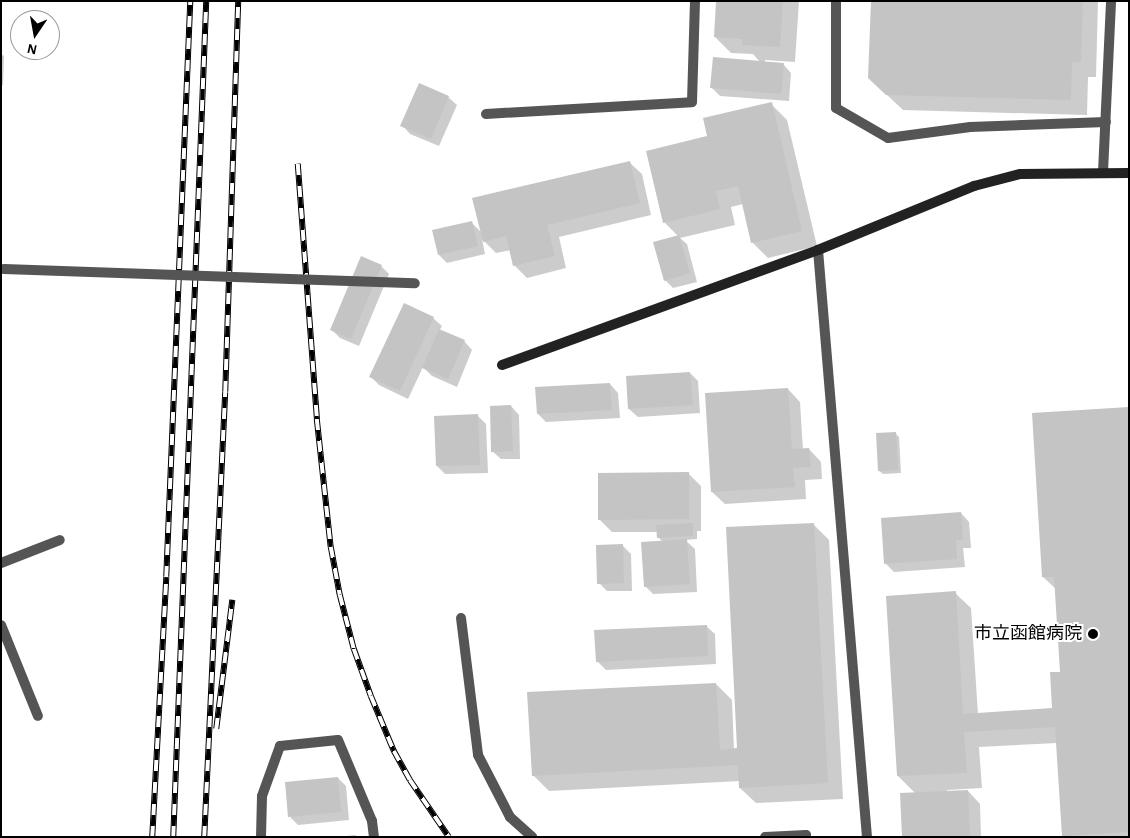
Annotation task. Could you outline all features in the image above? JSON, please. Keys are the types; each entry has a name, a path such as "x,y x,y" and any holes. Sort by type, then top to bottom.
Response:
{"street":[{"path":"486,114 692,102 695,1"},
{"path":"836,1 836,108 888,138 970,127 1106,122"},
{"path":"1103,172 1111,1"},
{"path":"502,365 818,250 974,186 1020,174 1129,173"},
{"path":"818,250 867,837"},
{"path":"4,269 415,283"},
{"path":"1,563 60,540"},
{"path":"461,618 478,756 510,816 532,837"},
{"path":"1,625 38,716"},
{"path":"262,837 262,796 280,746 338,740 372,821 374,837"},
{"path":"765,837 806,834 806,837"}],"building":[{"path":"716,1 783,1 780,47 742,45 742,39 714,37"},
{"path":"871,1 1083,1 1081,62 1072,62 1071,100 886,95 868,78"},
{"path":"713,57 784,63 781,94 710,88"},
{"path":"419,83 449,96 431,139 400,126"},
{"path":"772,102 802,231 751,243 738,186 716,191 720,209 663,223 646,151 707,136 703,118"},
{"path":"630,161 640,203 547,225 555,256 513,266 506,236 483,242 472,198"},
{"path":"472,221 478,246 438,255 432,230"},
{"path":"679,235 690,273 664,281 653,242"},
{"path":"361,256 382,265 351,339 330,330"},
{"path":"404,303 434,317 400,391 369,377"},
{"path":"439,329 465,340 448,379 422,368"},
{"path":"690,372 693,405 628,409 626,376"},
{"path":"610,383 612,410 537,414 535,387"},
{"path":"788,388 792,449 809,448 811,467 793,468 795,487 711,492 705,393"},
{"path":"511,405 513,451 491,452 490,406"},
{"name":"市立函館病院","path":"1129,407 1129,832 1062,836 1055,727 964,732 967,773 897,776 886,596 956,591 963,714 1052,708 1050,672 1060,672 1054,577 1042,577 1032,413"},
{"path":"478,414 480,465 436,466 434,416"},
{"path":"896,432 898,470 878,471 876,433"},
{"path":"689,472 689,519 598,520 598,473"},
{"path":"961,512 963,540 956,540 957,559 884,564 881,518"},
{"path":"693,523 693,536 657,538 656,525"},
{"path":"814,523 828,783 739,788 738,765 532,776 527,692 716,683 720,750 737,748 726,527"},
{"path":"687,539 690,584 644,587 641,542"},
{"path":"623,544 624,583 597,584 596,545"},
{"path":"707,625 708,656 596,662 594,630"},
{"path":"338,777 341,812 288,817 285,782"},
{"path":"968,790 970,837 902,837 900,793"}],"railway":[{"path":"152,837 166,577 190,1"},
{"path":"173,837 206,1"},
{"path":"204,837 225,392 238,1"},
{"path":"298,164 317,419 331,547 340,595 354,649 394,751 410,780 449,837"},
{"path":"216,729 232,600"}],"place":[{"name":"市立函館病院","path":"1093,634"}]}
